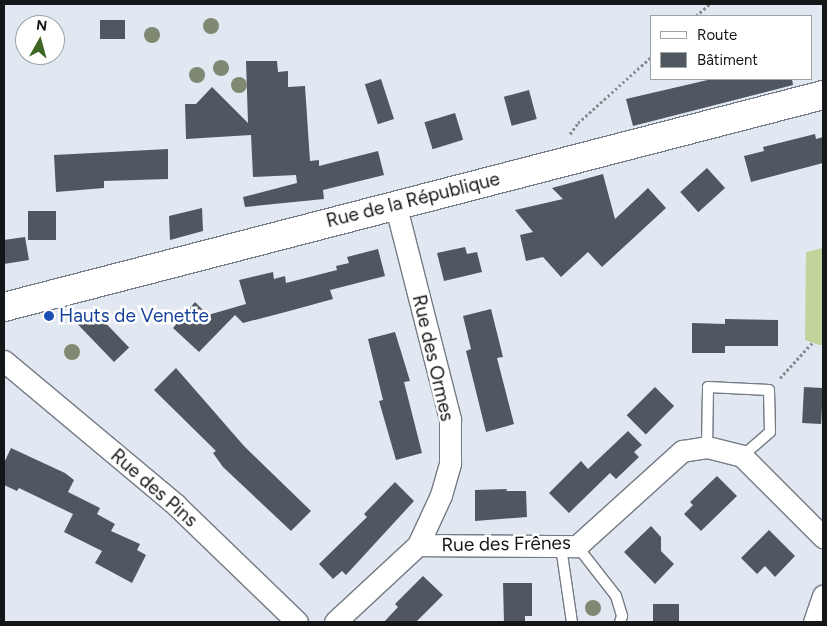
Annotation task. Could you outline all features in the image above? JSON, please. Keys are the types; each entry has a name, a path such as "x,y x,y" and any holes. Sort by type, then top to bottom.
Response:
{"street":[{"name":"Rue de la République","path":"4,307 395,204 823,95"},
{"name":"Rue des Ormes","path":"336,622 418,545 441,495 450,463 450,419 395,204"},
{"name":"Rue des Pins","path":"4,361 176,505 297,622"},
{"name":"Rue des Frênes","path":"418,545 569,546 682,451 707,447 742,456"},
{"path":"742,456 823,536"},
{"path":"814,622 823,596"}],"lane":[{"path":"707,447 708,387 769,390 770,432 742,456"},
{"path":"569,546 572,622"},
{"path":"569,546 616,596 622,616 620,622"}],"path":[{"path":"697,15 710,4"},
{"path":"560,162 564,142 578,123 650,58"},
{"path":"769,390 813,342"}],"green space":[{"path":"823,248 823,345 819,345 805,340 806,252"}],"building":[{"path":"100,20 125,20 125,39 100,39"},
{"path":"246,61 277,61 278,72 288,71 288,87 305,86 310,161 319,160 319,166 378,151 384,175 323,190 324,199 245,207 243,197 297,183 296,175 253,177 251,135 186,139 185,104 196,104 212,87 248,123"},
{"path":"381,79 394,119 378,124 365,84"},
{"path":"708,80 792,80 793,85 633,126 626,99"},
{"path":"529,90 537,119 512,126 504,97"},
{"path":"455,113 463,140 433,149 424,122"},
{"path":"815,134 816,139 823,137 823,163 751,182 744,156 764,151 763,147"},
{"path":"168,149 168,179 104,181 104,188 56,192 54,155"},
{"path":"707,168 725,188 698,212 680,192"},
{"path":"603,174 615,219 648,188 666,208 602,267 588,252 561,277 543,257 526,261 520,235 533,232 515,210 563,199 552,188"},
{"path":"202,208 203,231 170,240 169,216"},
{"path":"28,211 56,211 56,240 28,240"},
{"path":"25,237 29,260 4,264 4,240"},
{"path":"465,247 467,254 477,252 482,272 444,281 437,253"},
{"path":"378,249 385,276 330,290 333,299 243,323 235,315 199,352 173,328 195,302 208,315 246,304 239,280 273,272 274,279 285,276 286,283 337,270 336,266 349,263 347,257"},
{"path":"491,309 503,357 497,358 514,424 486,432 466,351 471,349 463,316"},
{"path":"93,310 129,347 114,362 78,325"},
{"path":"725,319 778,320 778,346 725,346 725,353 692,353 692,323 725,324"},
{"path":"395,332 410,381 404,382 422,453 396,460 379,401 383,400 368,339"},
{"path":"176,368 244,446 311,511 291,531 223,467 213,453 216,451 154,390"},
{"path":"655,387 674,406 646,434 627,415"},
{"path":"804,387 823,388 821,424 802,423"},
{"path":"628,431 642,445 634,452 639,457 616,479 610,473 569,513 549,493 581,461 588,469"},
{"path":"11,448 65,473 74,480 68,492 100,508 97,514 115,524 111,531 140,544 137,550 146,555 132,583 95,563 102,551 64,532 73,514 19,488 17,491 4,485 4,463"},
{"path":"717,476 737,496 701,531 684,514 693,505 690,502"},
{"path":"395,482 414,501 346,575 342,571 333,579 319,564 367,517 364,514"},
{"path":"507,489 506,491 526,491 527,517 475,521 475,490"},
{"path":"651,526 661,537 661,551 674,564 655,584 624,552"},
{"path":"769,530 795,556 775,577 765,566 757,574 741,558"},
{"path":"423,576 443,595 416,622 384,622 398,607 395,604"},
{"path":"503,583 532,583 532,616 525,616 525,622 504,622"},
{"path":"653,604 679,604 679,622 653,622"}],"place":[{"name":"Hauts de Venette","path":"49,316"}]}
